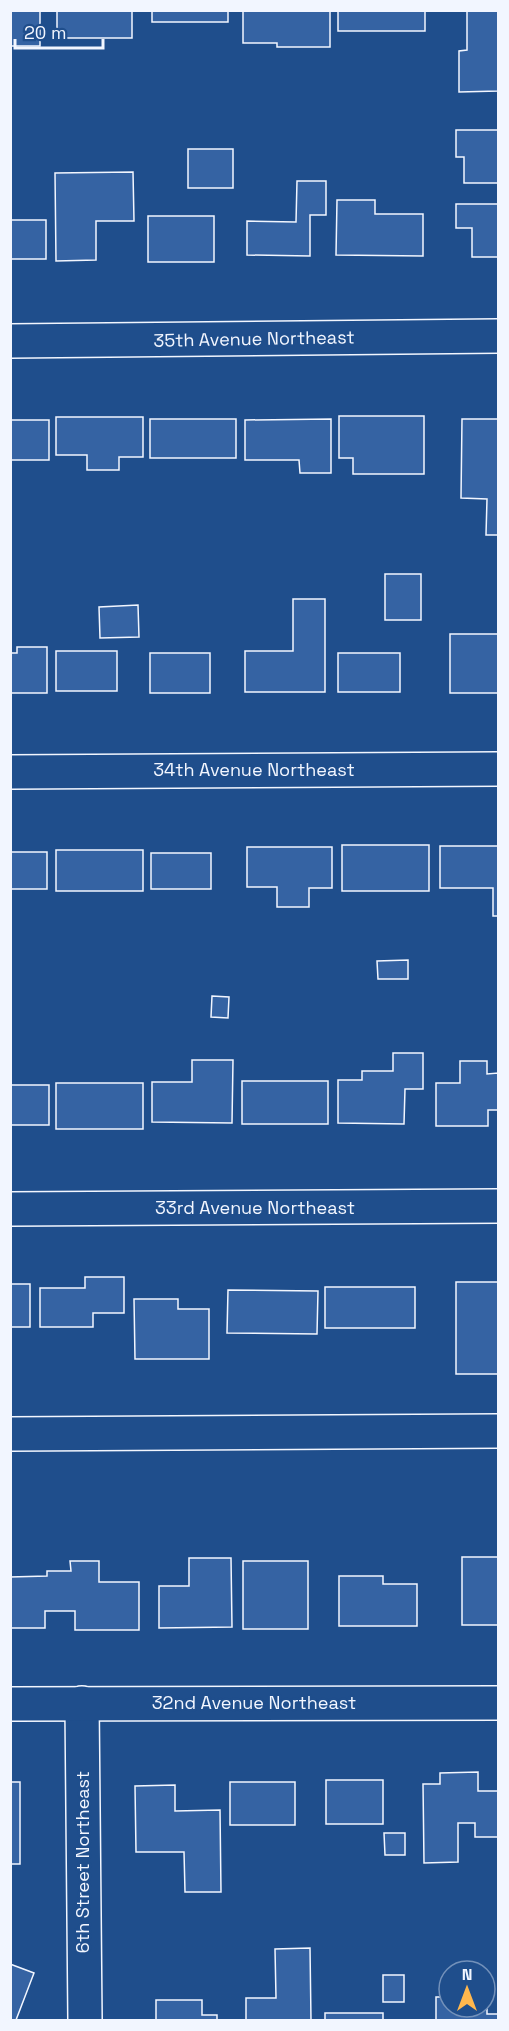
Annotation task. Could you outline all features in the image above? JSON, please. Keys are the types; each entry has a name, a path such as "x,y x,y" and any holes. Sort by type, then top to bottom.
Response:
{"street":[{"name":"35th Avenue Northeast","path":"10,341 498,336"},
{"name":"34th Avenue Northeast","path":"10,772 498,769"},
{"name":"33rd Avenue Northeast","path":"10,1209 498,1206"},
{"path":"10,1434 498,1431"},
{"name":"6th Street Northeast","path":"82,1703 85,2020"},
{"name":"32nd Avenue Northeast","path":"10,1704 498,1703"}],"building":[{"path":"10,10 40,10 40,46 10,46"},
{"path":"57,10 132,10 132,38 57,38"},
{"path":"152,10 228,10 228,22 152,22"},
{"path":"243,10 330,10 330,47 277,47 277,43 243,43"},
{"path":"338,10 425,10 425,31 338,31"},
{"path":"467,10 498,10 498,91 459,92 459,51 467,50"},
{"path":"456,130 498,130 498,183 464,183 464,157 456,157"},
{"path":"188,149 233,149 233,188 188,188"},
{"path":"133,172 134,221 96,221 96,260 56,261 55,173"},
{"path":"297,181 326,181 326,215 310,215 310,256 247,255 247,221 296,222"},
{"path":"337,200 375,200 375,214 423,214 423,256 336,255"},
{"path":"456,204 498,204 498,257 472,257 472,228 456,228"},
{"path":"148,216 214,216 214,262 148,262"},
{"path":"10,220 46,220 46,259 10,259"},
{"path":"339,416 424,416 424,474 353,474 353,458 339,458"},
{"path":"56,417 143,417 143,457 119,457 119,470 87,470 87,455 56,455"},
{"path":"150,419 236,419 236,458 150,458"},
{"path":"331,419 331,473 300,473 299,460 245,460 245,420"},
{"path":"462,419 498,419 498,535 486,535 487,499 461,498"},
{"path":"10,420 49,420 49,460 10,460"},
{"path":"385,574 421,574 421,620 385,620"},
{"path":"293,599 325,599 325,692 245,692 245,651 293,651"},
{"path":"138,605 139,637 100,638 99,607"},
{"path":"450,634 498,634 498,693 450,693"},
{"path":"17,647 47,647 47,693 10,693 10,653 17,653"},
{"path":"56,651 117,651 117,691 56,691"},
{"path":"150,653 210,653 210,693 150,693"},
{"path":"338,653 400,653 400,692 338,692"},
{"path":"342,845 429,845 429,891 342,891"},
{"path":"440,846 498,846 498,916 493,916 493,888 440,888"},
{"path":"247,847 332,847 332,888 309,888 309,907 277,907 277,887 247,887"},
{"path":"56,850 143,850 143,891 56,891"},
{"path":"10,852 47,852 47,889 10,889"},
{"path":"151,853 211,853 211,889 151,889"},
{"path":"408,960 408,979 378,979 377,961"},
{"path":"212,996 229,997 228,1018 211,1017"},
{"path":"393,1053 423,1053 423,1089 405,1089 404,1124 338,1123 338,1080 362,1080 362,1071 393,1071"},
{"path":"192,1060 233,1060 232,1123 152,1122 152,1082 192,1082"},
{"path":"460,1061 487,1061 487,1074 498,1073 498,1110 488,1110 488,1126 436,1126 436,1083 460,1083"},
{"path":"242,1081 328,1081 328,1124 242,1124"},
{"path":"56,1083 143,1083 143,1129 56,1129"},
{"path":"10,1085 49,1085 49,1125 10,1125"},
{"path":"85,1277 124,1277 124,1313 93,1313 93,1327 40,1327 40,1288 85,1288"},
{"path":"456,1282 498,1282 498,1374 456,1374"},
{"path":"10,1284 30,1284 30,1327 10,1327"},
{"path":"325,1287 415,1287 415,1328 325,1328"},
{"path":"228,1290 318,1291 317,1334 227,1333"},
{"path":"134,1299 178,1299 178,1309 209,1309 209,1359 135,1359"},
{"path":"462,1557 498,1557 498,1625 462,1625"},
{"path":"189,1558 231,1558 232,1627 159,1628 159,1586 189,1586"},
{"path":"70,1561 99,1561 99,1582 139,1582 139,1630 75,1630 75,1611 45,1611 45,1628 10,1628 10,1577 47,1576 47,1571 71,1571"},
{"path":"243,1561 308,1561 308,1629 243,1629"},
{"path":"339,1576 383,1576 383,1584 417,1584 417,1626 339,1626"},
{"path":"478,1772 478,1791 498,1791 498,1837 475,1837 475,1823 458,1823 458,1862 424,1863 423,1784 440,1784 440,1773"},
{"path":"326,1780 383,1780 383,1824 326,1824"},
{"path":"10,1782 20,1782 20,1864 10,1864"},
{"path":"230,1782 295,1782 295,1825 230,1825"},
{"path":"175,1785 175,1811 220,1810 221,1892 185,1892 184,1852 136,1852 135,1786"},
{"path":"384,1833 405,1833 405,1855 385,1855"},
{"path":"310,1948 311,2020 246,2020 246,1998 276,1998 275,1949"},
{"path":"10,1964 34,1973 16,2020 10,2020"},
{"path":"383,1975 404,1975 404,2002 383,2002"},
{"path":"436,1997 437,2019 497,2019 498,2014 498,2020 436,2020"},
{"path":"156,2000 202,2000 202,2015 217,2015 217,2020 156,2020"},
{"path":"325,2013 383,2013 383,2020 325,2020"}]}
